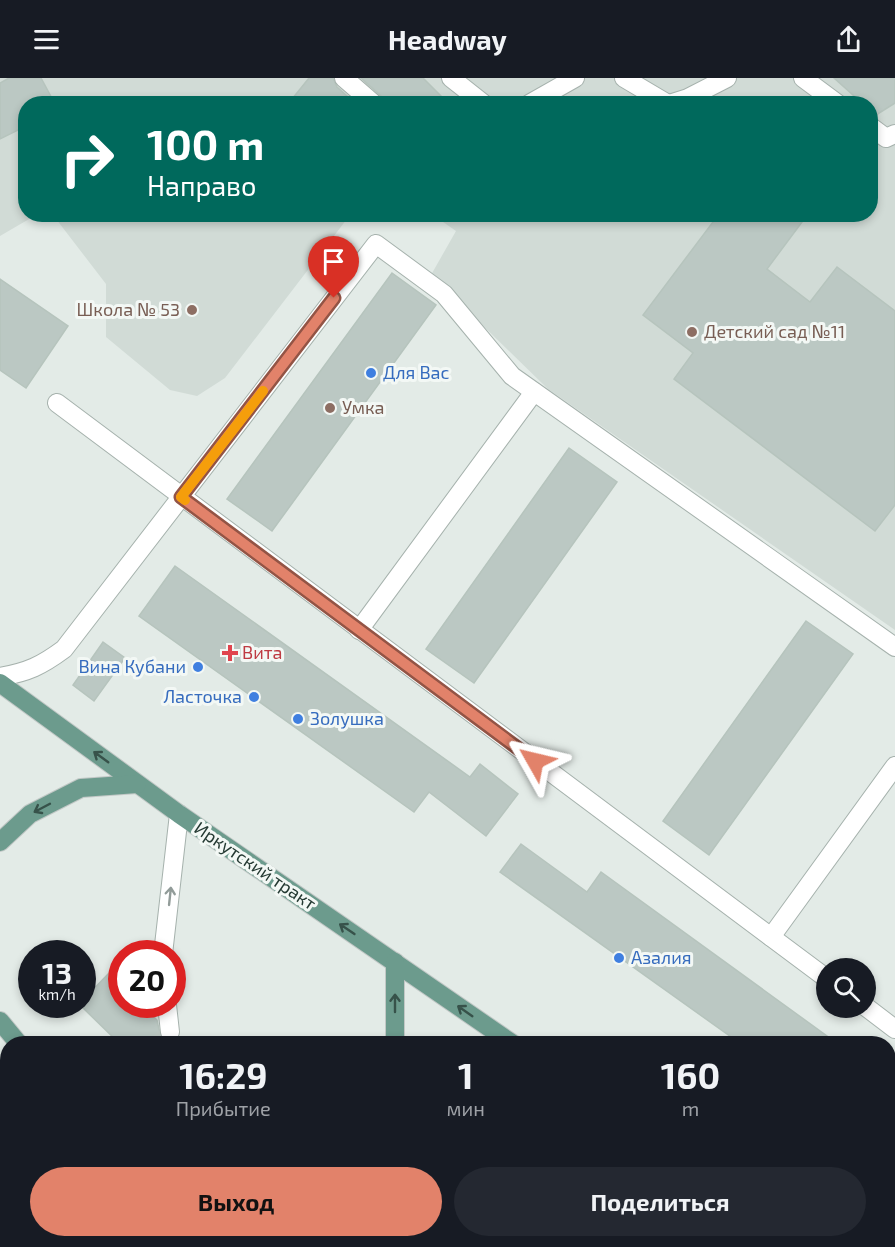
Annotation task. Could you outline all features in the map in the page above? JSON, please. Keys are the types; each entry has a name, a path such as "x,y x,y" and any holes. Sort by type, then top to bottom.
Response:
{"main road":[{"name":"Иркутский тракт","path":"0,683 179,814 501,1036"},
{"path":"0,842 30,814 81,788 137,784"},
{"path":"395,962 395,1036"},
{"path":"0,1022 12,1036"}],"lane":[{"path":"344,78 365,96"},
{"path":"451,78 474,96"},
{"path":"543,96 574,78"},
{"path":"624,78 655,96"},
{"path":"692,96 727,78"},
{"path":"803,78 827,96"},
{"path":"878,132 886,138 895,134"},
{"path":"0,677 24,673 43,664 64,649 376,244 444,294 512,376 895,647"},
{"path":"359,630 534,392"},
{"path":"57,403 816,971"},
{"path":"771,937 895,766"},
{"path":"165,940 179,814"},
{"path":"876,1015 895,1029"},
{"path":"169,1018 170,1032"}],"shaded area":[{"name":"Детский сад №11","path":"0,78 895,78 895,630 548,389 431,275 456,231 443,222 878,222 878,96 18,96 18,222 24,222 0,236"},
{"name":"Школа № 53","path":"58,222 345,222 225,378 197,396 170,390 106,337 106,284"}],"building":[{"path":"9,78 41,78 51,96 18,96 18,130 0,139 0,83"},
{"path":"309,78 333,78 337,87 347,96 294,96"},
{"path":"361,78 423,78 441,96 381,96"},
{"path":"834,78 895,78 895,103 878,114 878,96 854,96"},
{"path":"713,222 802,222 767,269 810,302 837,267 895,311 895,505 875,531 674,379 693,353 643,315"},
{"path":"392,273 436,305 272,531 227,499"},
{"path":"0,279 68,326 26,388 0,370"},
{"path":"569,448 617,482 474,683 426,649"},
{"path":"175,566 470,777 480,764 518,794 486,836 429,792 414,812 139,616"},
{"path":"806,621 853,654 709,855 663,821"},
{"path":"103,642 125,658 94,701 73,685"},
{"path":"521,844 587,892 601,872 827,1036 730,1036 500,872"},
{"path":"108,974 108,1018 155,1018 160,1036 112,1036 93,1018 96,1018 96,986"}],"tunnel":[{"path":"166,1036 170,1032"}],"slow traffic":[{"path":"185,500 181,497 263,391"}],"place":[{"name":"Школа № 53","path":"192,310"},
{"name":"Детский сад №11","path":"692,332"},
{"name":"Для Вас","path":"371,373"},
{"name":"Умка","path":"330,408"},
{"name":"Вита","path":"230,653"},
{"name":"Вина Кубани","path":"198,667"},
{"name":"Ласточка","path":"254,697"},
{"name":"Золушка","path":"298,719"},
{"name":"Азалия","path":"619,958"}],"route":[{"path":"334,298 181,497 535,761"}]}
